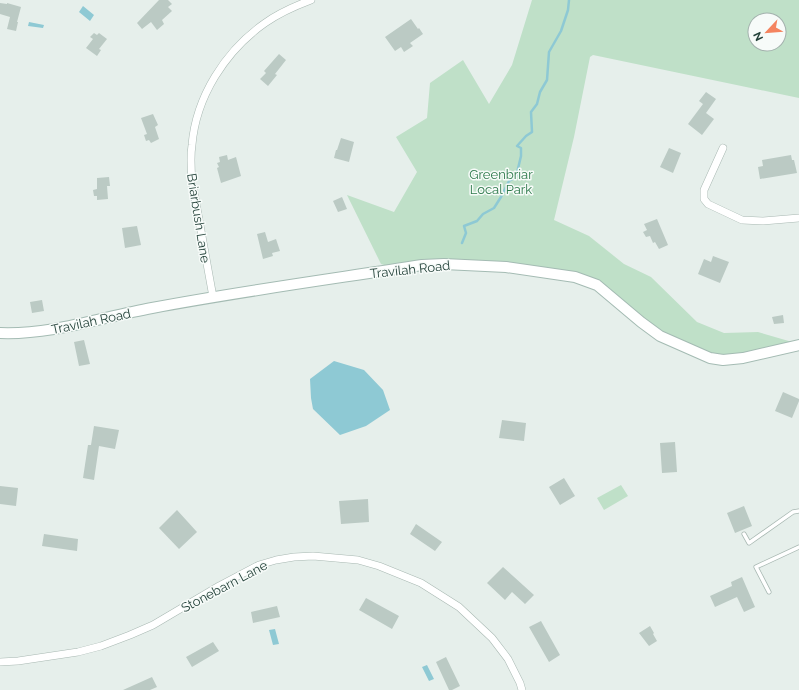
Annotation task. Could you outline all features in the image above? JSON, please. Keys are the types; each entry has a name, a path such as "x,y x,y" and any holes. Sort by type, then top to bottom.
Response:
{"main road":[{"name":"Travilah Road","path":"0,333 42,332 150,308 212,297 422,265 444,264 506,267 575,277 597,285 660,336 710,358 723,360 742,358 799,345"}],"street":[{"name":"Briarbush Lane","path":"212,297 192,181 192,144 199,110 215,77 225,61 236,48 265,23 294,7 311,0"},
{"path":"723,148 704,190 704,199 708,204 742,220 763,221 799,218"},
{"name":"Stonebarn Lane","path":"0,662 18,661 72,653 101,646 153,624 218,586 258,565 294,557 313,556 358,560 379,566 421,583 459,607 492,638 508,659 522,690"}],"lane":[{"path":"744,534 749,543 794,512 799,511"},
{"path":"769,592 756,567 799,547"}],"green space":[{"name":"Greenbriar Local Park","path":"532,0 799,0 799,98 593,55 590,57 574,137 554,220 589,236 624,264 651,277 697,322 724,333 758,332 799,344 723,360 660,336 597,285 506,267 397,269 381,264 347,195 394,212 417,172 396,137 427,118 430,83 463,60 489,104 512,65"},
{"path":"621,485 628,496 604,510 597,498"}],"water":[{"path":"83,6 94,15 90,21 79,12"},
{"path":"29,22 44,25 43,28 28,26"},
{"path":"334,361 364,370 383,390 390,410 366,426 340,435 313,409 311,398 310,379"},
{"path":"275,629 279,644 273,645 269,630"},
{"path":"427,665 434,679 429,681 422,667"}],"building":[{"path":"159,0 168,0 172,4 168,7 172,11 162,20 164,24 157,30 151,22 142,29 137,23"},
{"path":"0,3 7,3 21,7 16,31 7,29 10,17 0,14"},
{"path":"411,19 423,34 410,43 413,46 404,52 401,47 395,51 385,37"},
{"path":"94,33 97,35 99,33 107,39 99,49 101,50 97,56 86,48 93,39 90,37"},
{"path":"279,54 286,60 268,86 260,79 266,73 264,71"},
{"path":"706,92 716,99 706,113 714,119 702,135 688,124 703,104 699,101"},
{"path":"153,114 158,125 155,127 159,139 151,143 149,140 146,141 144,135 147,134 141,118"},
{"path":"341,138 354,142 349,162 334,158"},
{"path":"669,148 681,153 673,173 660,167"},
{"path":"227,155 228,160 236,157 241,176 221,183 217,163 220,162 219,157"},
{"path":"791,155 792,160 794,160 797,173 760,179 758,167 763,166 762,160"},
{"path":"109,177 110,186 107,186 108,199 97,200 97,196 94,196 93,190 97,189 97,178"},
{"path":"342,197 347,209 338,212 333,201"},
{"path":"657,219 668,245 659,249 655,242 653,243 650,236 646,237 643,232 647,230 644,224"},
{"path":"137,226 141,245 125,248 122,228"},
{"path":"265,232 268,242 276,239 280,251 272,253 273,256 263,259 257,234"},
{"path":"713,256 729,262 720,283 698,274 704,259 711,262"},
{"path":"42,300 44,311 32,313 30,302"},
{"path":"783,315 784,323 774,324 772,317"},
{"path":"84,340 90,364 79,366 74,342"},
{"path":"783,392 799,399 792,418 775,411"},
{"path":"502,420 526,423 524,441 499,438"},
{"path":"94,426 119,430 115,449 99,446 94,480 83,478 88,445 91,445"},
{"path":"675,442 677,472 662,473 660,443"},
{"path":"564,478 575,496 560,505 549,487"},
{"path":"0,486 18,488 16,506 0,504"},
{"path":"368,499 369,522 341,524 339,501"},
{"path":"744,506 752,526 735,533 727,513"},
{"path":"177,510 197,532 179,549 159,528"},
{"path":"416,524 442,542 435,551 410,534"},
{"path":"44,534 78,539 77,551 42,546"},
{"path":"503,567 534,595 525,604 512,592 505,600 487,583"},
{"path":"742,577 755,607 744,612 737,597 715,607 710,596 732,586 731,582"},
{"path":"366,598 399,616 392,629 359,610"},
{"path":"277,606 280,617 253,623 251,612"},
{"path":"541,621 560,655 549,662 529,627"},
{"path":"650,626 657,641 649,646 639,633"},
{"path":"213,642 219,651 192,667 186,657"},
{"path":"446,657 460,686 452,690 449,690 436,662"},
{"path":"152,677 157,687 150,690 123,690"}],"waterway":[{"path":"462,243 466,233 464,226 477,221 483,214 494,208 509,181 516,177 521,156 521,148 517,146 532,132 531,112 537,104 540,92 547,80 549,52 561,31 568,10 569,0"}]}
